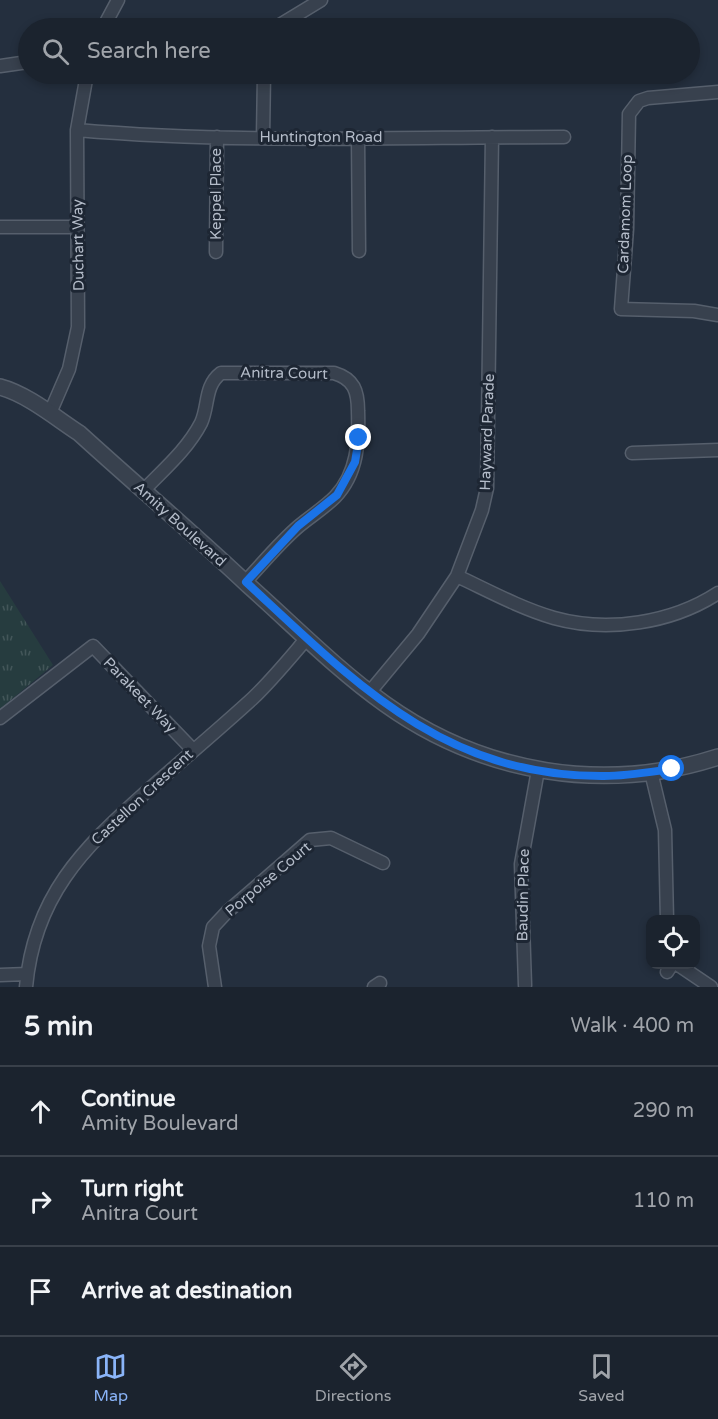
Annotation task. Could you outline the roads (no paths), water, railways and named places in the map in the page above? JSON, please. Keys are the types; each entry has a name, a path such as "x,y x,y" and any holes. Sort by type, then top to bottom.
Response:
{"street":[{"path":"108,18 118,0"},
{"path":"291,18 321,0"},
{"path":"0,66 18,63"},
{"name":"Duchart Way","path":"50,413 69,369 78,327 77,130 85,84"},
{"path":"263,137 264,84"},
{"name":"Cardamom Loop","path":"716,94 648,98 639,101 629,114 627,124 627,229 621,309 694,311 718,315"},
{"name":"Huntington Road","path":"77,130 144,136 564,137"},
{"name":"Keppel Place","path":"216,252 217,137"},
{"name":"Hayward Parade","path":"369,693 418,634 457,576 482,510 487,488 492,137"},
{"path":"358,138 359,250"},
{"path":"0,228 77,227"},
{"name":"Anitra Court","path":"143,491 193,438 203,419 212,382 221,373 334,373 354,385 358,400 358,451 345,481 337,495 298,526 246,582"},
{"name":"Amity Boulevard","path":"0,387 9,389 79,433 369,693 413,723 449,742 495,760 538,770 603,776 682,767 718,757"},
{"path":"632,453 718,450"},
{"path":"457,576 534,611 569,622 590,624 657,620 694,607 718,593"},
{"name":"Castellon Crescent","path":"26,987 31,949 43,916 78,858 130,806 277,674 307,638"},
{"name":"Parakeet Way","path":"0,718 93,646 193,750"},
{"name":"Baudin Place","path":"525,985 521,864 538,770"},
{"path":"651,772 665,830 667,915"},
{"name":"Porpoise Court","path":"215,987 209,946 213,927 227,912 310,840 332,838 382,862"},
{"path":"676,969 711,987"},
{"path":"0,975 27,974"}]}
